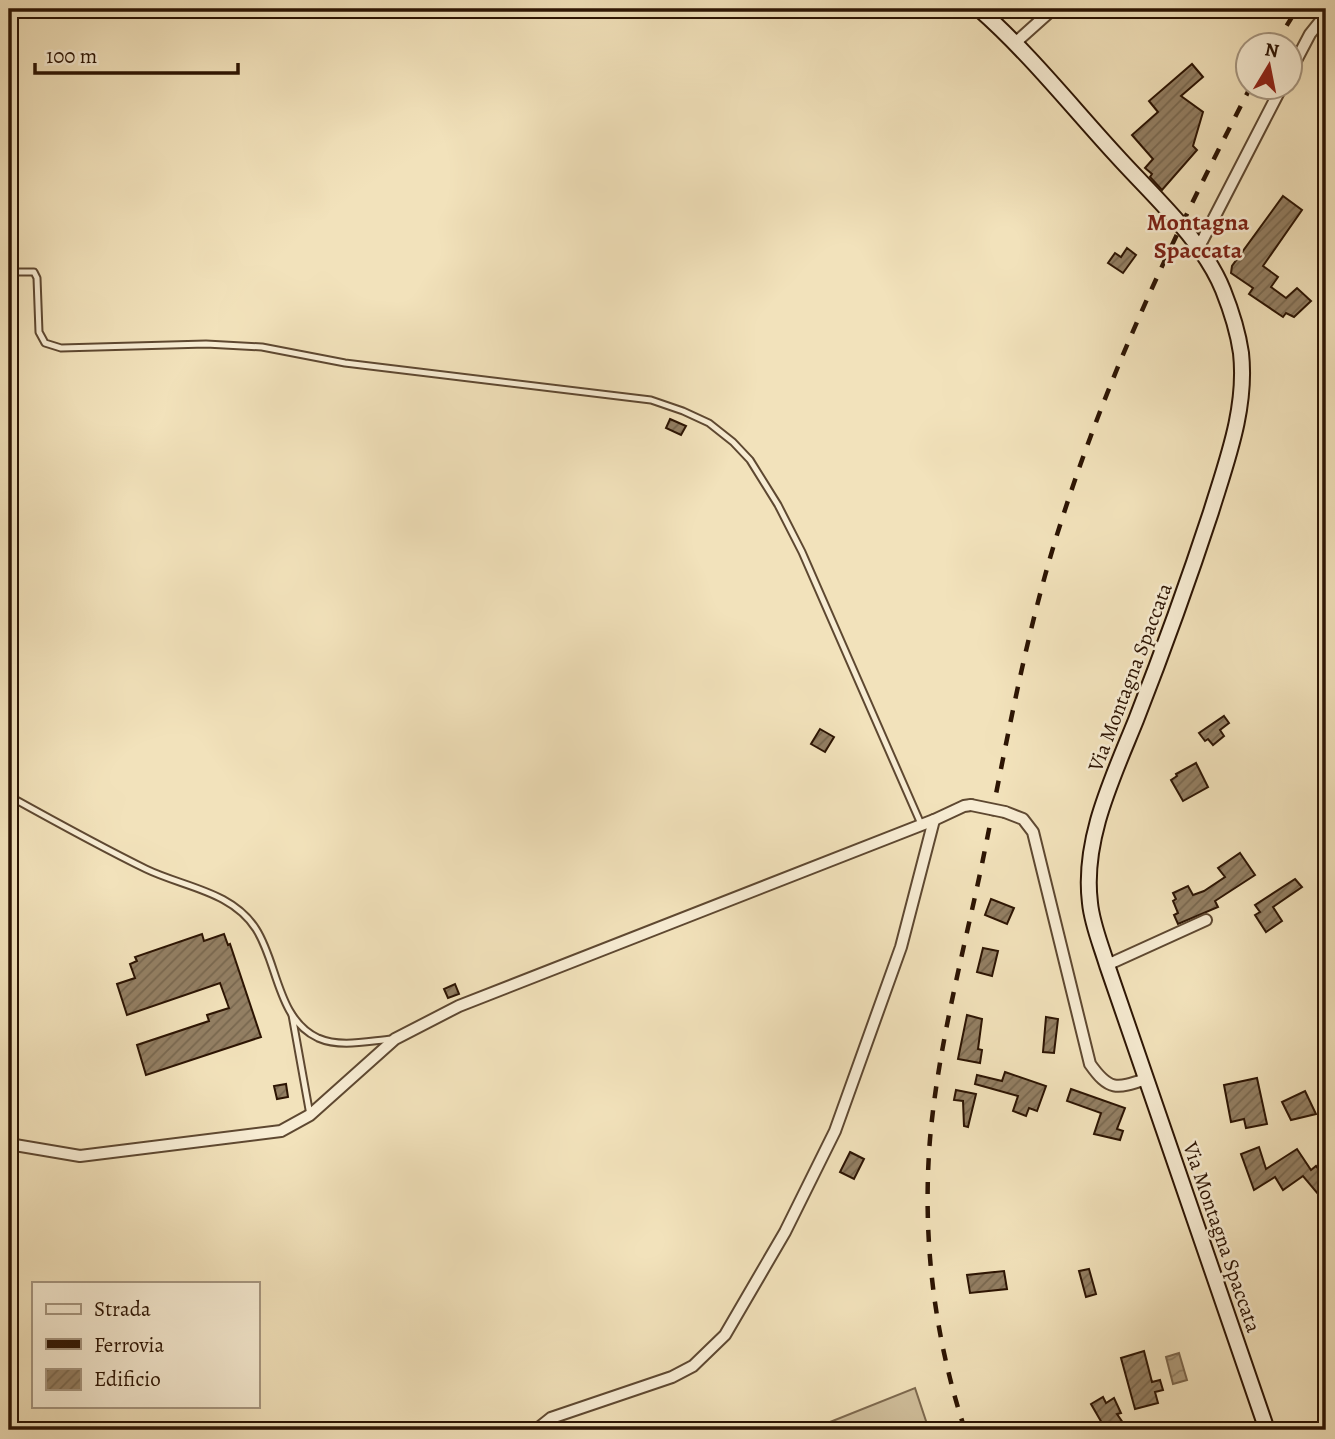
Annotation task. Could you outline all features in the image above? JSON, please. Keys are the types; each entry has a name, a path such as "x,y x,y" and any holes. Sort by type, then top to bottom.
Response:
{"main road":[{"name":"Via Montagna Spaccata","path":"979,9 1015,44 1199,247 1223,288 1236,327 1241,354 1241,385 1235,436 1183,600 1111,783 1098,824 1091,855 1090,903 1107,965 1267,1430"}],"street":[{"path":"1015,44 1053,9"},
{"path":"1304,45 1326,14"},
{"path":"1199,247 1274,102"},
{"path":"9,1144 80,1156 281,1131 310,1115 395,1039 459,1006 971,805 1023,819 1033,832 1090,1064 1102,1081 1110,1086 1125,1086 1146,1079"},
{"path":"536,1430 551,1418 672,1377 693,1366 724,1335 785,1232 835,1131 901,947 934,820"},
{"path":"1107,965 1206,920"}],"lane":[{"path":"15,272 34,272 37,278 39,332 45,343 61,348 206,344 262,347 357,365 652,400 709,423 750,460 778,505 813,577 921,824"},
{"path":"9,796 149,870 210,893 235,906 256,929 292,1015 310,1115"},
{"path":"292,1015 316,1037 338,1044 395,1039"}],"shaded area":[{"path":"915,1388 929,1430 810,1430"}],"water":[{"path":"1179,1353 1187,1380 1173,1384 1166,1357"}],"building":[{"path":"1192,64 1203,77 1181,96 1203,112 1193,146 1197,150 1162,190 1145,168 1153,159 1132,135 1158,112 1149,101"},
{"path":"1283,196 1302,210 1263,266 1278,277 1271,287 1286,298 1297,288 1311,301 1294,317 1286,313 1283,317 1249,294 1253,288 1231,273 1232,266"},
{"path":"1127,248 1136,255 1123,273 1108,263 1115,253 1121,257"},
{"path":"670,419 686,426 681,435 666,428"},
{"path":"1224,716 1229,723 1220,730 1224,736 1213,745 1208,739 1205,741 1199,733"},
{"path":"820,729 834,737 825,752 811,744"},
{"path":"1196,763 1208,787 1183,801 1171,780 1176,774"},
{"path":"1240,853 1255,875 1215,901 1218,907 1178,924 1174,915 1178,913 1173,893 1188,886 1193,895 1204,891 1225,877 1218,868"},
{"path":"1295,879 1302,887 1273,907 1282,921 1266,932 1255,915 1260,912 1255,905"},
{"path":"991,899 1014,908 1007,924 985,915"},
{"path":"202,934 204,941 224,934 228,945 230,944 261,1037 146,1075 137,1045 209,1021 207,1015 229,1008 220,983 127,1015 117,984 135,978 130,964 137,961 135,957"},
{"path":"983,948 998,951 992,976 977,972"},
{"path":"455,984 459,994 448,998 444,989"},
{"path":"967,1015 982,1019 978,1049 982,1050 980,1063 958,1059"},
{"path":"1046,1017 1058,1019 1054,1053 1043,1052"},
{"path":"1005,1072 1046,1086 1037,1111 1029,1108 1026,1116 1013,1111 1018,1096 975,1084 977,1075 1002,1081"},
{"path":"1257,1078 1267,1124 1246,1128 1244,1119 1231,1122 1224,1085"},
{"path":"286,1084 288,1097 277,1099 274,1086"},
{"path":"1071,1089 1125,1108 1117,1129 1123,1131 1120,1140 1094,1134 1101,1113 1067,1101"},
{"path":"956,1090 976,1094 968,1127 964,1126 963,1101 954,1100"},
{"path":"1305,1091 1316,1114 1291,1120 1282,1102"},
{"path":"1259,1147 1266,1169 1297,1149 1311,1170 1316,1166 1326,1178 1320,1183 1324,1190 1318,1194 1303,1176 1283,1190 1275,1177 1254,1190 1241,1154"},
{"path":"850,1152 864,1159 854,1179 840,1172"},
{"path":"1089,1269 1096,1294 1086,1297 1079,1271"},
{"path":"1004,1271 1007,1289 970,1293 967,1275"},
{"path":"1144,1351 1152,1382 1160,1380 1163,1390 1155,1392 1158,1403 1135,1409 1121,1358"},
{"path":"1103,1397 1106,1403 1114,1398 1121,1413 1117,1414 1128,1430 1106,1430 1091,1404"}],"railway":[{"path":"1283,32 1297,9"},
{"path":"965,1430 954,1395 938,1323 929,1250 928,1213 930,1139 934,1105 959,970 1037,605 1062,519 1102,407 1147,299 1243,102"}],"district":[{"name":"Montagna Spaccata","path":"1198,236"}]}
